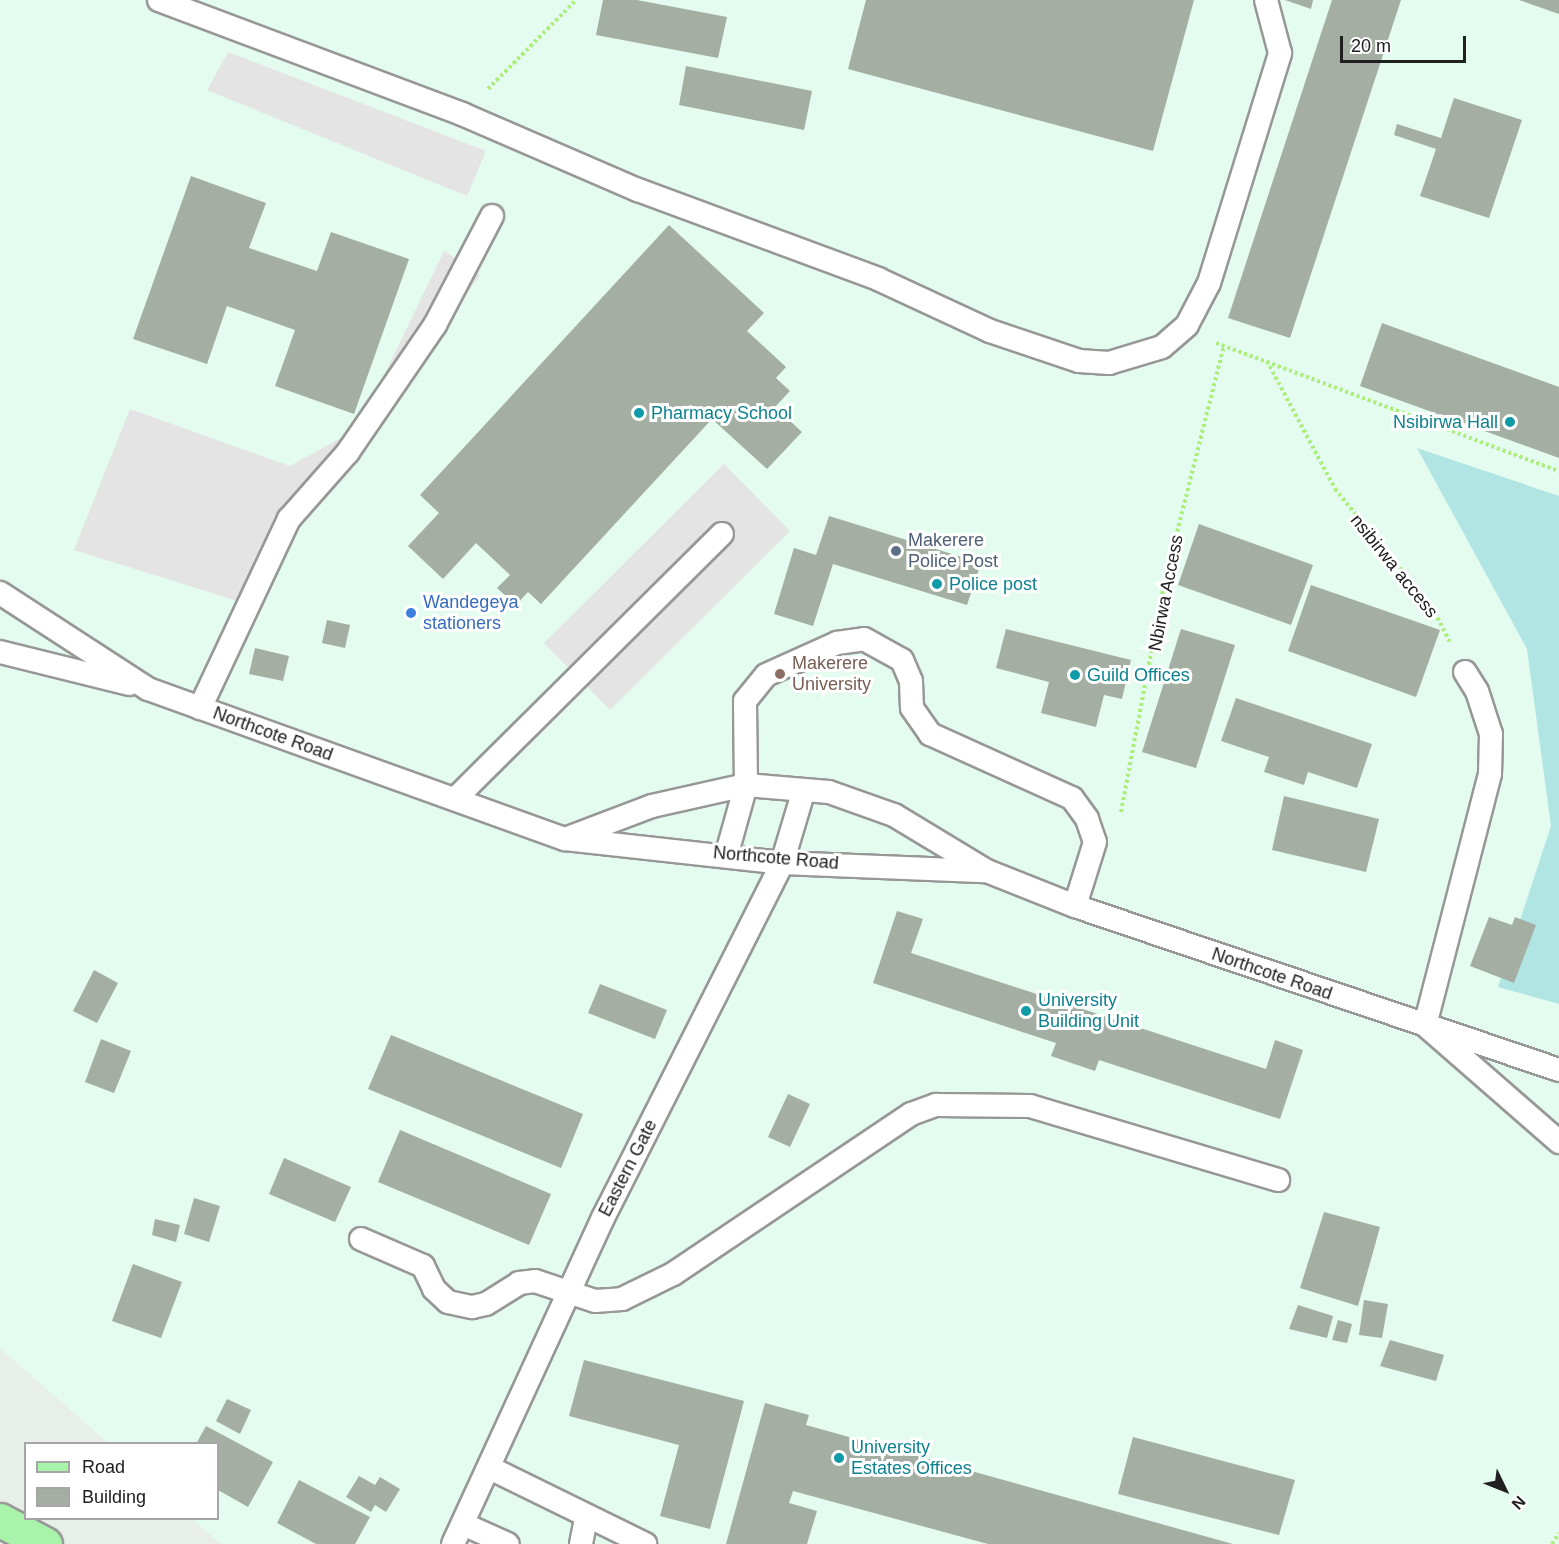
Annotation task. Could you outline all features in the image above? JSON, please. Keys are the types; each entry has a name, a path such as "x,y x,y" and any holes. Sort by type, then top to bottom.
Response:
{"main road":[{"path":"0,1520 45,1544"}],"lane":[{"path":"159,0 462,114 638,190 878,279 1048,351 1109,363 1162,347 1187,325 1209,283 1280,53 1266,0"},
{"path":"200,708 289,519 348,452 435,325 492,216"},
{"path":"455,799 722,534"},
{"name":"Northcote Road","path":"0,593 148,689 565,839 727,853 783,862 987,871"},
{"path":"727,853 746,785 745,701 754,687 803,656 837,643 864,639 902,660 911,681 912,708 930,735 1072,798 1087,819 1095,842 1075,906"},
{"path":"0,652 148,689"},
{"path":"1465,672 1477,691 1491,734 1490,774 1425,1025 1559,1142"},
{"name":"Northcote Road","path":"565,839 652,806 746,785 803,793 829,792 894,815 987,871 1075,906 1559,1070"},
{"name":"Eastern Gate","path":"458,1534 603,1218 783,862 803,793"},
{"path":"361,1239 423,1266 434,1289 448,1302 472,1307 486,1304 519,1283 535,1281 569,1295 595,1301 622,1299 673,1274 911,1114 936,1104 1030,1106 1278,1180"},
{"path":"490,1468 586,1518 645,1544"},
{"path":"581,1544 586,1518"},
{"path":"458,1534 508,1544"}],"path":[{"path":"462,114 576,0"},
{"path":"1173,337 1224,345 1559,471"},
{"name":"Nbirwa Access","path":"1119,823 1164,584 1224,345"},
{"name":"nsibirwa access","path":"1267,360 1335,489 1432,607 1465,672"},
{"path":"1552,1544 1559,1533"}],"shaded area":[{"name":"Makerere University","path":"0,0 1559,0 1559,1544 221,1544 193,1520 219,1520 219,1442 107,1442 0,1348"},
{"path":"228,52 486,151 467,196 207,90"},
{"path":"444,251 480,275 316,505 290,496 257,607 74,550 130,409 290,466 350,433 376,392"},
{"path":"1417,448 1559,496 1559,1004 1498,987 1551,826 1527,649"},
{"path":"724,464 790,531 610,710 544,643"}],"building":[{"path":"603,0 637,0 727,17 718,58 596,35"},
{"path":"866,0 1194,0 1153,151 848,69"},
{"path":"1285,0 1313,0 1311,9"},
{"path":"1332,0 1401,0 1290,338 1228,318"},
{"path":"1519,0 1559,0 1559,14"},
{"path":"686,66 812,91 804,130 679,105"},
{"path":"1454,98 1522,120 1489,218 1420,196 1436,149 1394,135 1397,124 1441,138"},
{"path":"191,176 266,203 249,248 317,271 331,232 409,259 354,414 275,386 295,330 227,306 207,364 133,339"},
{"name":"Pharmacy School","path":"669,225 764,313 747,331 786,367 776,378 790,391 775,407 802,432 767,469 712,419 541,604 528,592 516,605 497,588 510,575 476,543 443,579 408,546 439,513 420,495"},
{"name":"Nsibirwa Hall","path":"1382,323 1559,387 1559,458 1360,386"},
{"name":"Police post","path":"829,516 981,563 967,605 833,564 813,626 774,614 794,548 816,555"},
{"path":"1199,524 1313,565 1291,625 1178,585"},
{"path":"1311,585 1440,630 1416,697 1288,651"},
{"path":"327,620 350,625 345,648 322,643"},
{"name":"Guild Offices","path":"1006,629 1131,660 1122,699 1104,695 1096,727 1041,713 1049,682 996,668"},
{"path":"1181,629 1235,645 1196,768 1142,752"},
{"path":"255,648 289,656 283,681 249,674"},
{"path":"1236,698 1372,744 1357,788 1308,772 1304,785 1264,772 1269,757 1221,741"},
{"path":"1284,796 1379,819 1366,872 1272,850"},
{"name":"University Building Unit","path":"897,911 923,919 911,953 1266,1069 1275,1040 1303,1050 1280,1119 1099,1060 1095,1071 1051,1056 1056,1043 873,983"},
{"path":"1489,917 1512,925 1515,917 1536,925 1514,983 1470,966"},
{"path":"94,970 118,983 97,1023 73,1011"},
{"path":"600,984 667,1010 655,1039 588,1013"},
{"path":"391,1035 583,1114 561,1168 368,1089"},
{"path":"101,1039 131,1051 114,1093 85,1082"},
{"path":"788,1094 810,1104 790,1147 768,1137"},
{"path":"400,1130 551,1194 529,1245 378,1182"},
{"path":"284,1158 351,1187 335,1222 269,1194"},
{"path":"194,1198 220,1206 209,1242 184,1234"},
{"path":"1324,1212 1380,1227 1358,1306 1300,1288"},
{"path":"155,1219 180,1225 176,1242 152,1235"},
{"path":"133,1264 182,1282 161,1338 112,1321"},
{"path":"1364,1300 1388,1304 1382,1338 1359,1335"},
{"path":"1298,1305 1333,1316 1327,1338 1289,1329"},
{"path":"1338,1320 1352,1324 1347,1343 1332,1340"},
{"path":"1390,1340 1444,1355 1436,1381 1380,1366"},
{"path":"584,1360 744,1401 710,1529 660,1516 679,1445 569,1416"},
{"path":"227,1399 251,1410 240,1434 216,1421"},
{"name":"University Estates Offices","path":"765,1403 809,1415 806,1425 1233,1544 988,1544 793,1491 789,1503 817,1511 807,1544 726,1544"},
{"path":"206,1426 273,1462 248,1507 219,1491 219,1442 197,1442"},
{"path":"1133,1437 1295,1480 1279,1535 1118,1494"},
{"path":"359,1476 375,1485 380,1477 400,1489 386,1512 375,1505 371,1512 346,1497"},
{"path":"299,1480 370,1517 355,1544 316,1544 277,1523"}],"place":[{"name":"Pharmacy School","path":"639,413"},
{"name":"Nsibirwa Hall","path":"1510,422"},
{"name":"Makerere Police Post","path":"896,551"},
{"name":"Police post","path":"937,584"},
{"name":"Wandegeya stationers","path":"411,613"},
{"name":"Makerere University","path":"780,674"},
{"name":"Guild Offices","path":"1075,675"},
{"name":"University Building Unit","path":"1026,1011"},
{"name":"University Estates Offices","path":"839,1458"}]}
